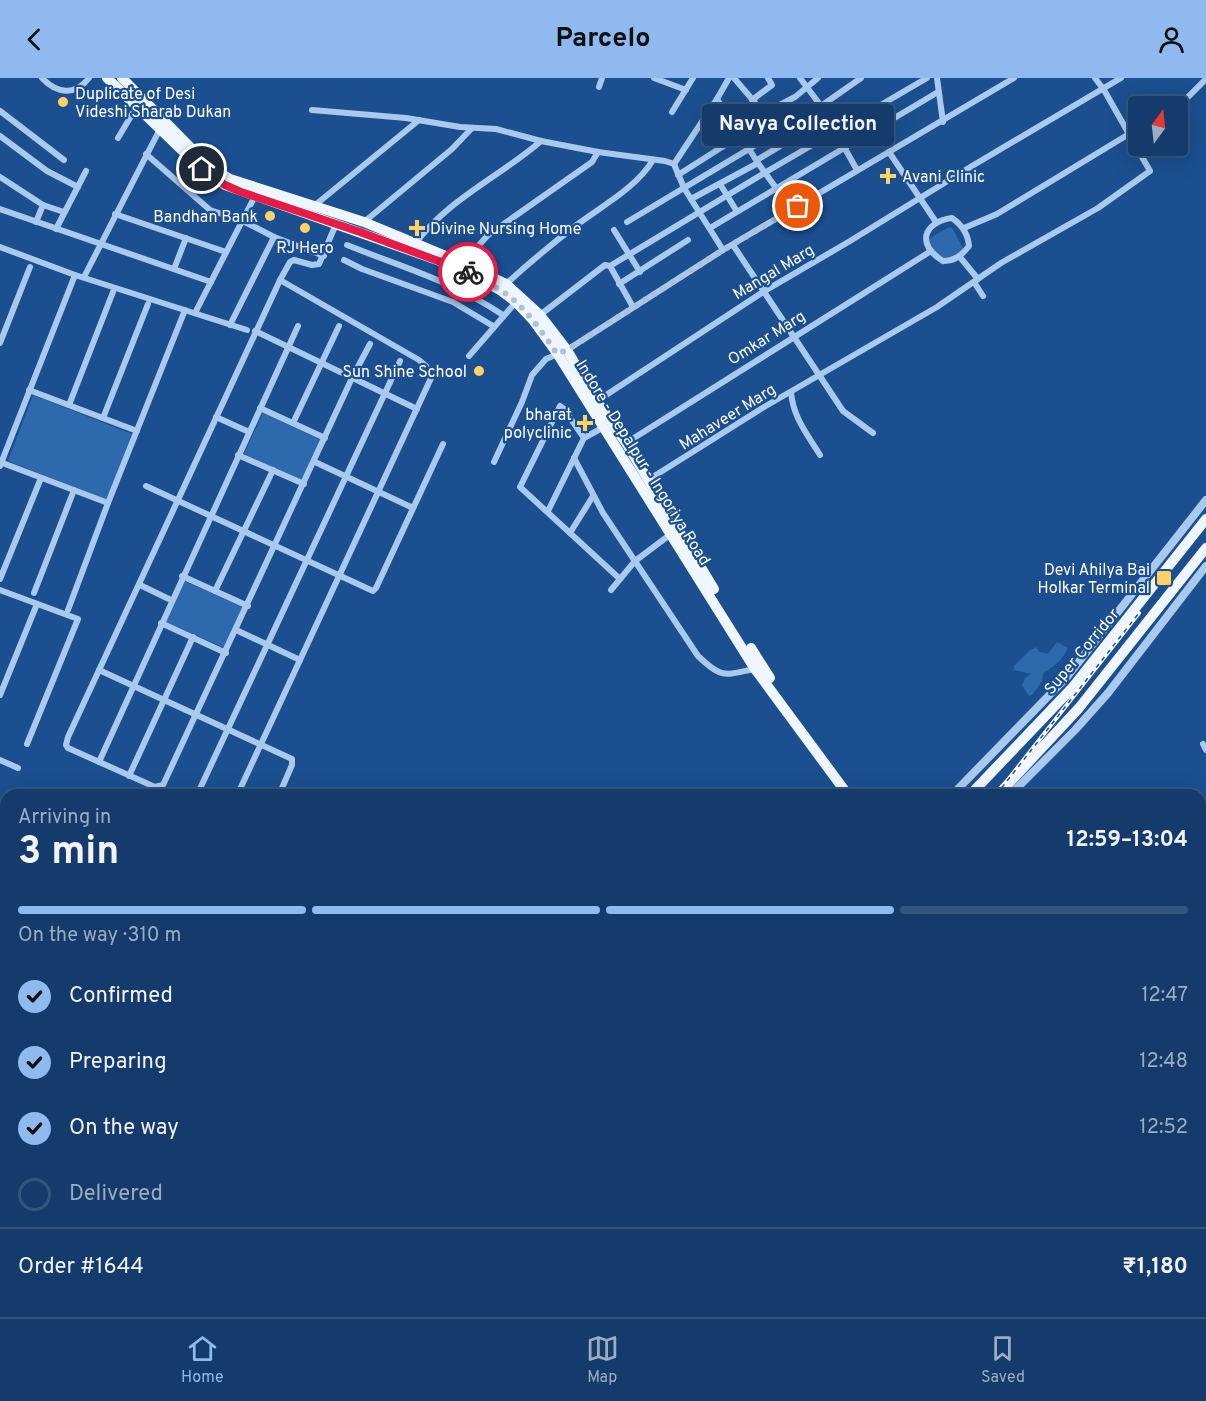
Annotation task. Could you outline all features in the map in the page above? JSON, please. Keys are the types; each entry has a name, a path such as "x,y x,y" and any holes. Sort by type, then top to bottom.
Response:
{"main road":[{"name":"Indore - Depalpur - Ingoriya Road","path":"107,78 137,106 230,179 364,222 485,272 506,284 525,299 540,315 604,427 648,480 767,674 853,789"},
{"name":"Indore - Depalpur - Ingoriya Road","path":"122,78 213,178 225,185 460,268 500,290 516,302 562,352 597,401 671,534 755,669 844,789"},
{"name":"Super Corridor","path":"976,789 1071,688 1206,519"},
{"name":"Super Corridor","path":"1004,789 1080,708 1206,548"}],"street":[{"path":"42,78 55,88 69,91 78,89 89,78"},
{"path":"599,87 602,78"},
{"path":"654,78 686,90"},
{"path":"672,112 693,78"},
{"path":"674,164 729,78"},
{"path":"734,78 764,113 795,97 818,78"},
{"path":"752,100 772,85 768,78"},
{"path":"800,78 821,106 857,170"},
{"path":"627,222 821,106 861,78"},
{"path":"540,315 605,265 610,266 629,256 766,172 927,78"},
{"path":"937,78 943,122"},
{"path":"494,462 524,398 532,375 546,359 562,352 723,250 1014,78"},
{"path":"1095,78 1128,132"},
{"name":"Mangal Marg","path":"597,401 763,292 1121,78"},
{"path":"1188,97 1206,79"},
{"path":"710,228 736,210 938,92"},
{"path":"717,99 792,210"},
{"path":"118,138 137,106"},
{"path":"312,110 496,129 541,141 674,164"},
{"path":"0,111 64,160"},
{"path":"691,199 720,184 827,118"},
{"path":"314,206 419,120"},
{"path":"84,278 115,214 163,125"},
{"path":"364,222 452,149 472,128"},
{"path":"678,175 741,135"},
{"path":"964,228 997,214 1128,135"},
{"path":"0,136 42,167 78,187"},
{"path":"416,244 425,230 457,202 541,141"},
{"path":"463,263 488,235 592,162 598,152"},
{"path":"889,152 936,222"},
{"path":"146,154 210,210 243,221 274,237 324,256"},
{"name":"Mahaveer Marg","path":"648,480 791,392 937,307 1001,263 1098,208 1150,171 1143,156"},
{"path":"506,284 550,246 626,188 647,169 652,160"},
{"path":"674,164 684,188 723,250"},
{"path":"56,229 86,171"},
{"path":"0,177 43,206 64,212"},
{"path":"720,184 736,210"},
{"path":"195,314 255,196"},
{"path":"36,222 43,206"},
{"path":"0,209 211,282"},
{"path":"115,214 138,224 226,252"},
{"path":"952,218 964,228 969,238 969,246 950,261 942,261 931,250 926,240 925,234 928,228 936,222 952,218"},
{"path":"336,223 322,261 316,266 300,261 290,262 251,330 216,417 68,737 66,745 72,751 155,787 163,785 315,462 352,378 370,344"},
{"path":"614,230 640,272"},
{"path":"230,325 274,237"},
{"path":"174,269 186,238"},
{"path":"620,284 688,240"},
{"path":"347,245 467,292 503,315"},
{"path":"733,245 843,411 873,432"},
{"path":"0,247 84,278 251,330 417,409"},
{"name":"Omkar Marg","path":"622,446 931,250"},
{"path":"959,256 983,296"},
{"path":"344,260 453,303 493,326"},
{"path":"610,266 633,307"},
{"path":"0,343 30,267"},
{"path":"75,275 0,464 108,503"},
{"path":"242,786 432,376 426,366 280,280"},
{"path":"69,405 113,292"},
{"path":"469,356 516,302"},
{"path":"103,418 148,304"},
{"path":"68,610 185,310"},
{"path":"99,762 132,685 298,326"},
{"path":"293,423 339,326"},
{"path":"200,789 400,361"},
{"path":"29,390 137,431"},
{"path":"791,392 792,405 797,419 820,455"},
{"path":"584,438 560,406 520,487 620,579"},
{"path":"260,408 325,438"},
{"path":"216,417 249,432"},
{"path":"548,512 584,438 604,427"},
{"path":"146,486 373,591 414,508 442,444"},
{"path":"238,455 304,484"},
{"path":"574,458 618,538 698,656 714,672 725,675 755,669"},
{"path":"315,462 414,508"},
{"path":"215,591 273,470"},
{"path":"0,579 41,478"},
{"path":"34,593 74,490"},
{"path":"570,533 593,496"},
{"path":"958,789 1066,678 1206,500"},
{"path":"611,590 635,561 671,534"},
{"path":"1016,789 1108,693 1206,566"},
{"path":"182,576 248,606"},
{"path":"140,585 171,600"},
{"path":"0,590 78,619 27,744"},
{"path":"0,695 37,604"},
{"path":"161,623 226,652"},
{"path":"236,630 300,660"},
{"path":"129,776 193,637"},
{"path":"99,670 292,759 292,765 282,789"},
{"path":"0,760 18,768"}],"shaded area":[{"path":"949,227 952,228 963,248 961,255 943,265 926,244 927,240"},
{"path":"33,395 132,434 107,500 8,461"},
{"path":"263,413 321,440 302,481 244,454"},
{"path":"184,581 243,607 225,648 166,622"},
{"path":"1057,642 1068,648 1066,652 1058,662 1043,673 1042,681 1029,696 1022,685 1025,678 1031,674 1014,670 1014,666 1036,647 1039,652 1048,654"}],"railway":[{"path":"1001,789 1139,613"}],"way so far":[{"path":"468,272 516,302 533,320 557,354 567,350 723,250 798,206"}],"place":[{"name":"Duplicate of Desi Videshi Sharab Dukan","path":"63,102"},
{"name":"Avani Clinic","path":"888,176"},
{"name":"Navya Collection","path":"798,206"},
{"name":"Bandhan Bank","path":"270,216"},
{"name":"RJ Hero","path":"305,228"},
{"name":"Divine Nursing Home","path":"417,228"},
{"name":"Sun Shine School","path":"479,371"},
{"name":"bharat polyclinic","path":"585,423"},
{"name":"Devi Ahilya Bai Holkar Terminal","path":"1164,578"}],"route":[{"path":"202,169 213,178 241,192 360,232 468,272"}]}
